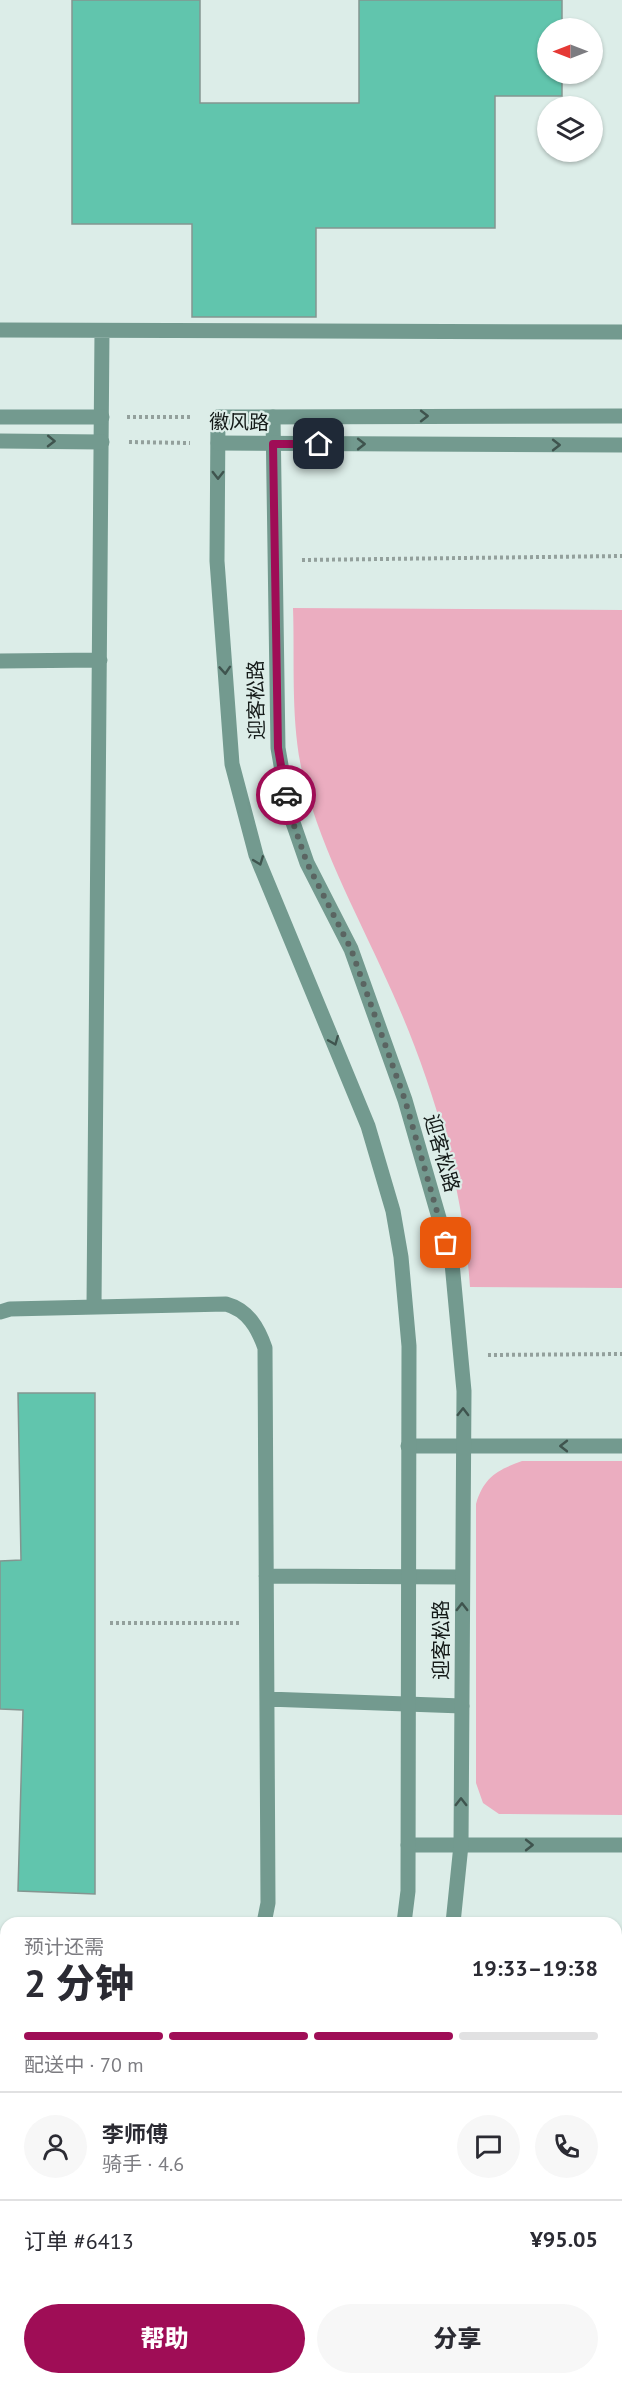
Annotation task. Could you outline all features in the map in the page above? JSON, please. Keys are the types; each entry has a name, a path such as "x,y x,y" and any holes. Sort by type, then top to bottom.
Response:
{"street":[{"path":"0,330 622,332"},
{"path":"94,1306 102,331"},
{"name":"徽风路","path":"218,417 622,416"},
{"path":"0,417 102,417"},
{"name":"迎客松路","path":"218,417 217,561 232,764 256,855 368,1126 393,1211 401,1257 409,1346 408,1891 405,1917"},
{"name":"迎客松路","path":"273,417 278,748 289,811 307,863 351,949 405,1100 452,1263 464,1391 461,1845 454,1917"},
{"path":"0,441 102,442"},
{"name":"徽风路","path":"218,443 622,445"},
{"path":"0,661 100,660"},
{"path":"0,1312 10,1309 94,1306 226,1304 240,1309 256,1327 265,1348 268,1903 265,1917"},
{"path":"408,1446 622,1446"},
{"path":"266,1576 462,1577"},
{"path":"267,1699 462,1706"},
{"path":"408,1845 622,1845"}],"path":[{"name":"徽风路","path":"102,417 218,417"},
{"name":"徽风路","path":"102,442 218,443"},
{"path":"274,560 622,556"},
{"path":"460,1355 622,1354"},
{"path":"110,1623 267,1623"}],"shaded area":[{"path":"293,608 622,610 622,1288 470,1287 461,1212 434,1101 408,1029 332,862 304,780 295,716"},
{"path":"522,1461 622,1461 622,1815 499,1814 483,1803 476,1783 476,1504 487,1481 499,1471"}],"building":[{"path":"72,0 200,0 200,103 359,103 359,0 562,0 562,18 537,18 537,84 562,84 562,96 495,96 495,228 316,228 316,317 192,317 192,224 72,224"},
{"path":"18,1393 95,1393 95,1894 18,1891 23,1710 0,1709 0,1561 21,1560"}],"way so far":[{"path":"286,795 289,811 307,863 351,949 405,1100 446,1243"}],"route":[{"path":"286,795 278,748 273,444 319,444"}]}
